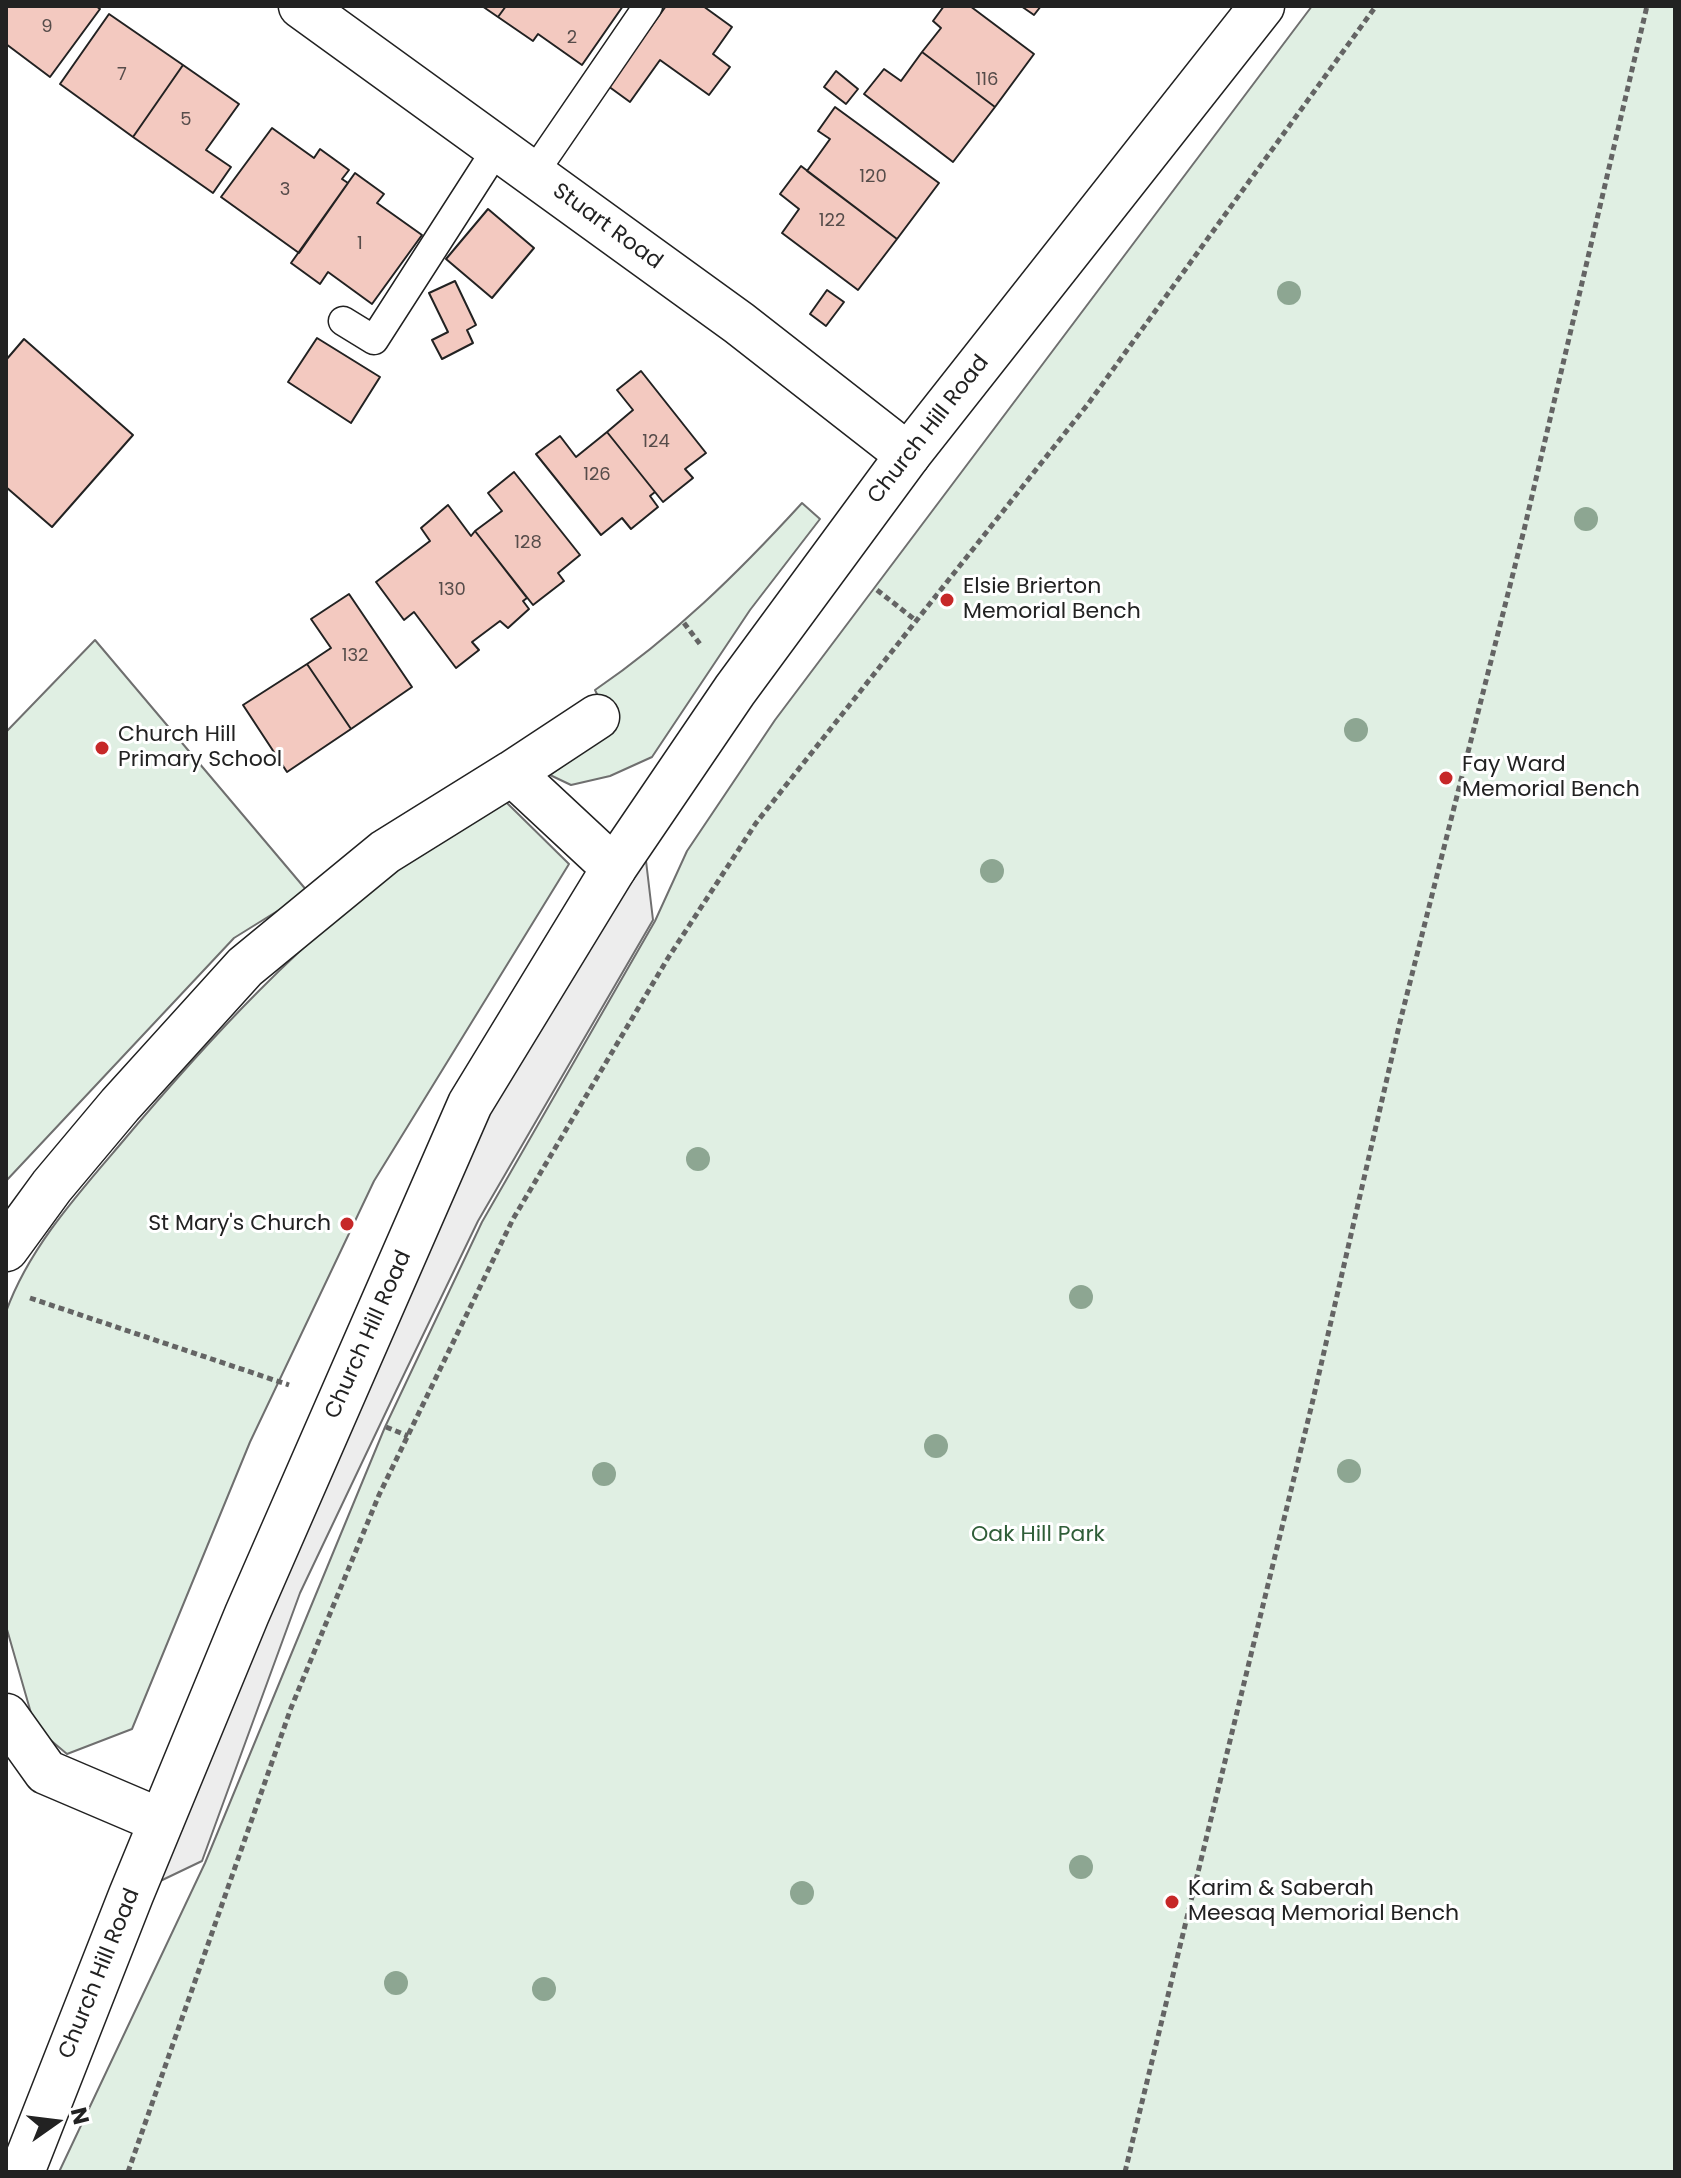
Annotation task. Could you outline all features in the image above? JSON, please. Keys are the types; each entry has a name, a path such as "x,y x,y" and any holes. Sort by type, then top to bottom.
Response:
{"street":[{"name":"Stuart Road","path":"301,6 739,323 908,455"},
{"name":"Church Hill Road","path":"22,2172 161,1821 470,1104 614,868 735,690 908,455 1262,6"},
{"path":"6,1249 52,1186 120,1105 245,967 385,852 597,717"},
{"path":"512,773 614,868"},
{"path":"6,1716 46,1772 161,1821"}],"lane":[{"path":"533,174 648,6"},
{"path":"343,321 374,340 498,147"}],"path":[{"path":"128,2172 291,1708 379,1495 513,1219 668,958 756,823 1088,404 1376,6"},
{"path":"1125,2172 1312,1404 1400,1022 1524,530 1647,6"},
{"path":"21,1295 339,1402 408,1436"}],"green space":[{"name":"Oak Hill Park","path":"1312,6 1675,6 1675,2172 59,2172 205,1863 385,1427 482,1222 655,921 687,851 775,720"},
{"path":"802,503 820,519 750,610 652,757 610,776 571,785 550,775 614,730 595,690 652,648 704,602"},
{"name":"Church Hill Primary School","path":"95,640 308,892 234,938 6,1181 6,732"},
{"path":"506,802 569,864 374,1181 250,1442 132,1729 67,1754 35,1727 6,1626 6,1312 15,1289 40,1245 86,1185 186,1068 258,991 375,886 428,848"}],"shaded area":[{"path":"642,827 653,920 478,1221 396,1391 300,1593 202,1861 131,1895 470,1104"}],"building":[{"path":"6,6 96,6 100,9 50,77 6,44"},
{"path":"482,6 506,6 498,17"},
{"path":"506,6 623,6 582,65 538,34 533,41 498,17"},
{"path":"666,6 703,6 732,27 713,54 730,67 709,95 660,60 630,102 608,86"},
{"path":"944,6 970,6 1034,54 995,107 922,52 941,28 933,21"},
{"path":"1021,6 1041,6 1034,15"},
{"path":"109,14 183,65 133,137 60,84"},
{"path":"922,52 995,107 953,162 864,94 884,69 901,81"},
{"path":"183,65 239,104 206,150 231,167 213,193 133,137"},
{"path":"836,71 858,89 846,104 824,87"},
{"path":"835,107 939,183 897,239 807,171 830,139 818,131"},
{"path":"272,128 314,158 320,149 349,170 342,179 348,183 299,253 221,197"},
{"path":"801,166 897,239 858,290 782,233 799,209 780,194"},
{"path":"355,173 384,194 377,203 422,235 372,304 328,272 320,284 291,263"},
{"path":"488,209 534,248 492,298 446,259"},
{"path":"455,281 476,325 467,330 473,343 442,359 432,340 448,332 429,293"},
{"path":"827,290 844,302 826,326 810,314"},
{"path":"317,338 380,377 351,423 288,382"},
{"path":"24,339 133,435 52,527 6,487 6,360"},
{"path":"641,371 706,453 685,469 693,478 663,502 607,432 633,410 617,390"},
{"path":"607,432 655,492 650,496 658,507 631,529 622,518 601,535 536,454 560,436 576,457"},
{"path":"514,472 580,555 558,573 564,581 533,605 475,531 502,511 488,493"},
{"path":"448,505 471,536 475,531 527,598 523,601 529,609 508,628 500,621 472,642 479,650 456,668 414,612 404,620 376,582 430,541 421,528"},
{"path":"349,594 412,687 351,729 307,664 331,648 311,619"},
{"path":"307,664 351,729 287,772 243,705"}],"place":[{"name":"Elsie Brierton Memorial Bench","path":"947,600"},
{"name":"Church Hill Primary School","path":"102,748"},
{"name":"Fay Ward Memorial Bench","path":"1446,778"},
{"name":"St Mary's Church","path":"347,1224"},
{"name":"Karim & Saberah Meesaq Memorial Bench","path":"1172,1902"}]}
